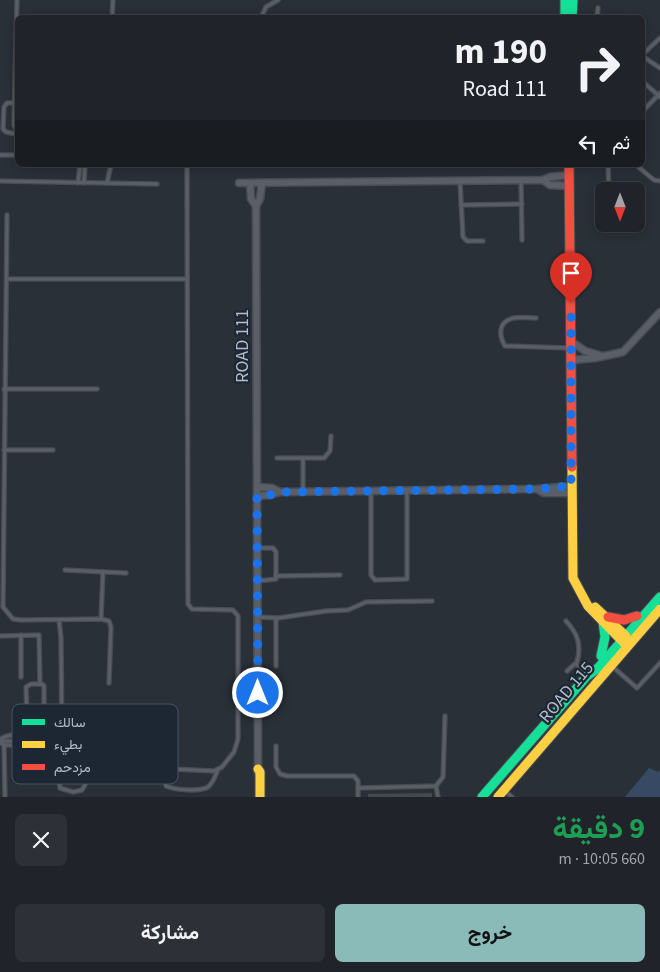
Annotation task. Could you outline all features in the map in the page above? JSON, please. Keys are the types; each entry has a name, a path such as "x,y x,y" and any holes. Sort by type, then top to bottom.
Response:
{"street":[{"path":"563,0 569,14"},
{"path":"569,14 574,0"},
{"path":"569,14 578,0"},
{"path":"569,167 573,578 577,590 588,604 623,638"},
{"path":"240,183 543,180 550,177 569,175"},
{"path":"543,180 550,185 569,186"},
{"name":"ROAD 111","path":"250,183 252,198 256,206 258,580 258,769 256,797"},
{"name":"ROAD 111","path":"256,206 260,198 262,183"},
{"path":"572,360 623,352 660,312"},
{"path":"572,345 602,356"},
{"path":"257,487 272,488 280,492"},
{"path":"257,496 303,491 571,490"},
{"name":"ROAD 115","path":"501,793 611,664 623,638 637,616 649,603 659,598"},
{"name":"ROAD 115","path":"587,676 595,671 659,598"},
{"name":"ROAD 115","path":"482,797 587,676 601,656 660,609"},
{"path":"604,619 618,620 637,616"},
{"path":"601,656 605,642 604,619"},
{"path":"258,769 260,772 260,797"}],"lane":[{"path":"17,0 17,15"},
{"path":"112,0 112,15"},
{"path":"262,15 266,7 278,0"},
{"path":"598,8 598,15"},
{"path":"645,52 660,38"},
{"path":"645,57 660,68"},
{"path":"15,69 15,131"},
{"path":"645,83 659,95 645,109"},
{"path":"14,103 7,103 4,107 3,129 6,132 15,134"},
{"path":"0,155 15,155"},
{"path":"78,182 80,167"},
{"path":"84,183 85,167"},
{"path":"107,183 110,167"},
{"path":"166,784 166,786 196,789 207,788 218,769 234,752 237,744 238,616 233,610 192,609 188,604 187,167"},
{"path":"608,167 609,182"},
{"path":"638,167 654,180 660,181"},
{"path":"522,180 522,240"},
{"path":"460,181 463,237 467,241 483,241"},
{"path":"1,183 157,184"},
{"path":"461,205 522,204"},
{"path":"7,215 3,607 13,618 58,620 106,619 110,624 109,683"},
{"path":"7,279 186,279"},
{"path":"536,318 512,318 506,320 500,335 505,346 572,345"},
{"path":"4,389 97,390"},
{"path":"278,458 322,459 327,456 331,448 331,436"},
{"path":"4,450 54,450"},
{"path":"303,458 303,491"},
{"path":"371,491 371,576 375,580 407,579 408,490"},
{"path":"257,548 276,550 275,580 258,580"},
{"path":"65,570 126,574"},
{"path":"101,619 103,572"},
{"path":"276,576 340,575"},
{"path":"258,617 276,618 348,610 366,602 432,601"},
{"path":"276,618 276,666"},
{"path":"58,620 61,638 62,704"},
{"path":"566,620 578,638 576,664 587,676"},
{"path":"0,636 37,634 40,637 40,684"},
{"path":"21,635 21,677"},
{"path":"611,664 637,688 660,662"},
{"path":"567,671 576,664"},
{"path":"27,704 26,687 29,684 44,686 44,704"},
{"path":"358,788 436,786 444,777 445,716"},
{"path":"5,797 4,745 0,741 5,736 12,736"},
{"path":"4,745 12,745"},
{"path":"276,746 276,767 284,776 352,776 357,779 358,797"},
{"path":"178,769 209,771 218,769"},
{"path":"59,784 60,788 73,792 82,790 85,784"},
{"path":"436,786 438,797"},
{"path":"501,793 512,797"}],"water":[{"path":"649,768 658,772 660,770 660,797 625,797"}],"building":[{"path":"432,793 432,797 368,797 368,794"}],"traffic: fast":[{"path":"565,0 565,15"},
{"path":"572,15 573,0"},
{"path":"482,797 587,676 598,668 660,597"},
{"path":"601,656 605,637 603,622"}],"traffic: slow":[{"path":"572,467 573,578 588,606 627,646"},
{"path":"595,607 626,636"},
{"path":"498,797 660,609"},
{"path":"258,769 260,772 260,797"}],"traffic: jam":[{"path":"569,167 572,467"},
{"path":"608,617 624,620 637,616"}],"route":[{"path":"258,693 257,496 280,492 537,489 571,486 571,303"}]}
